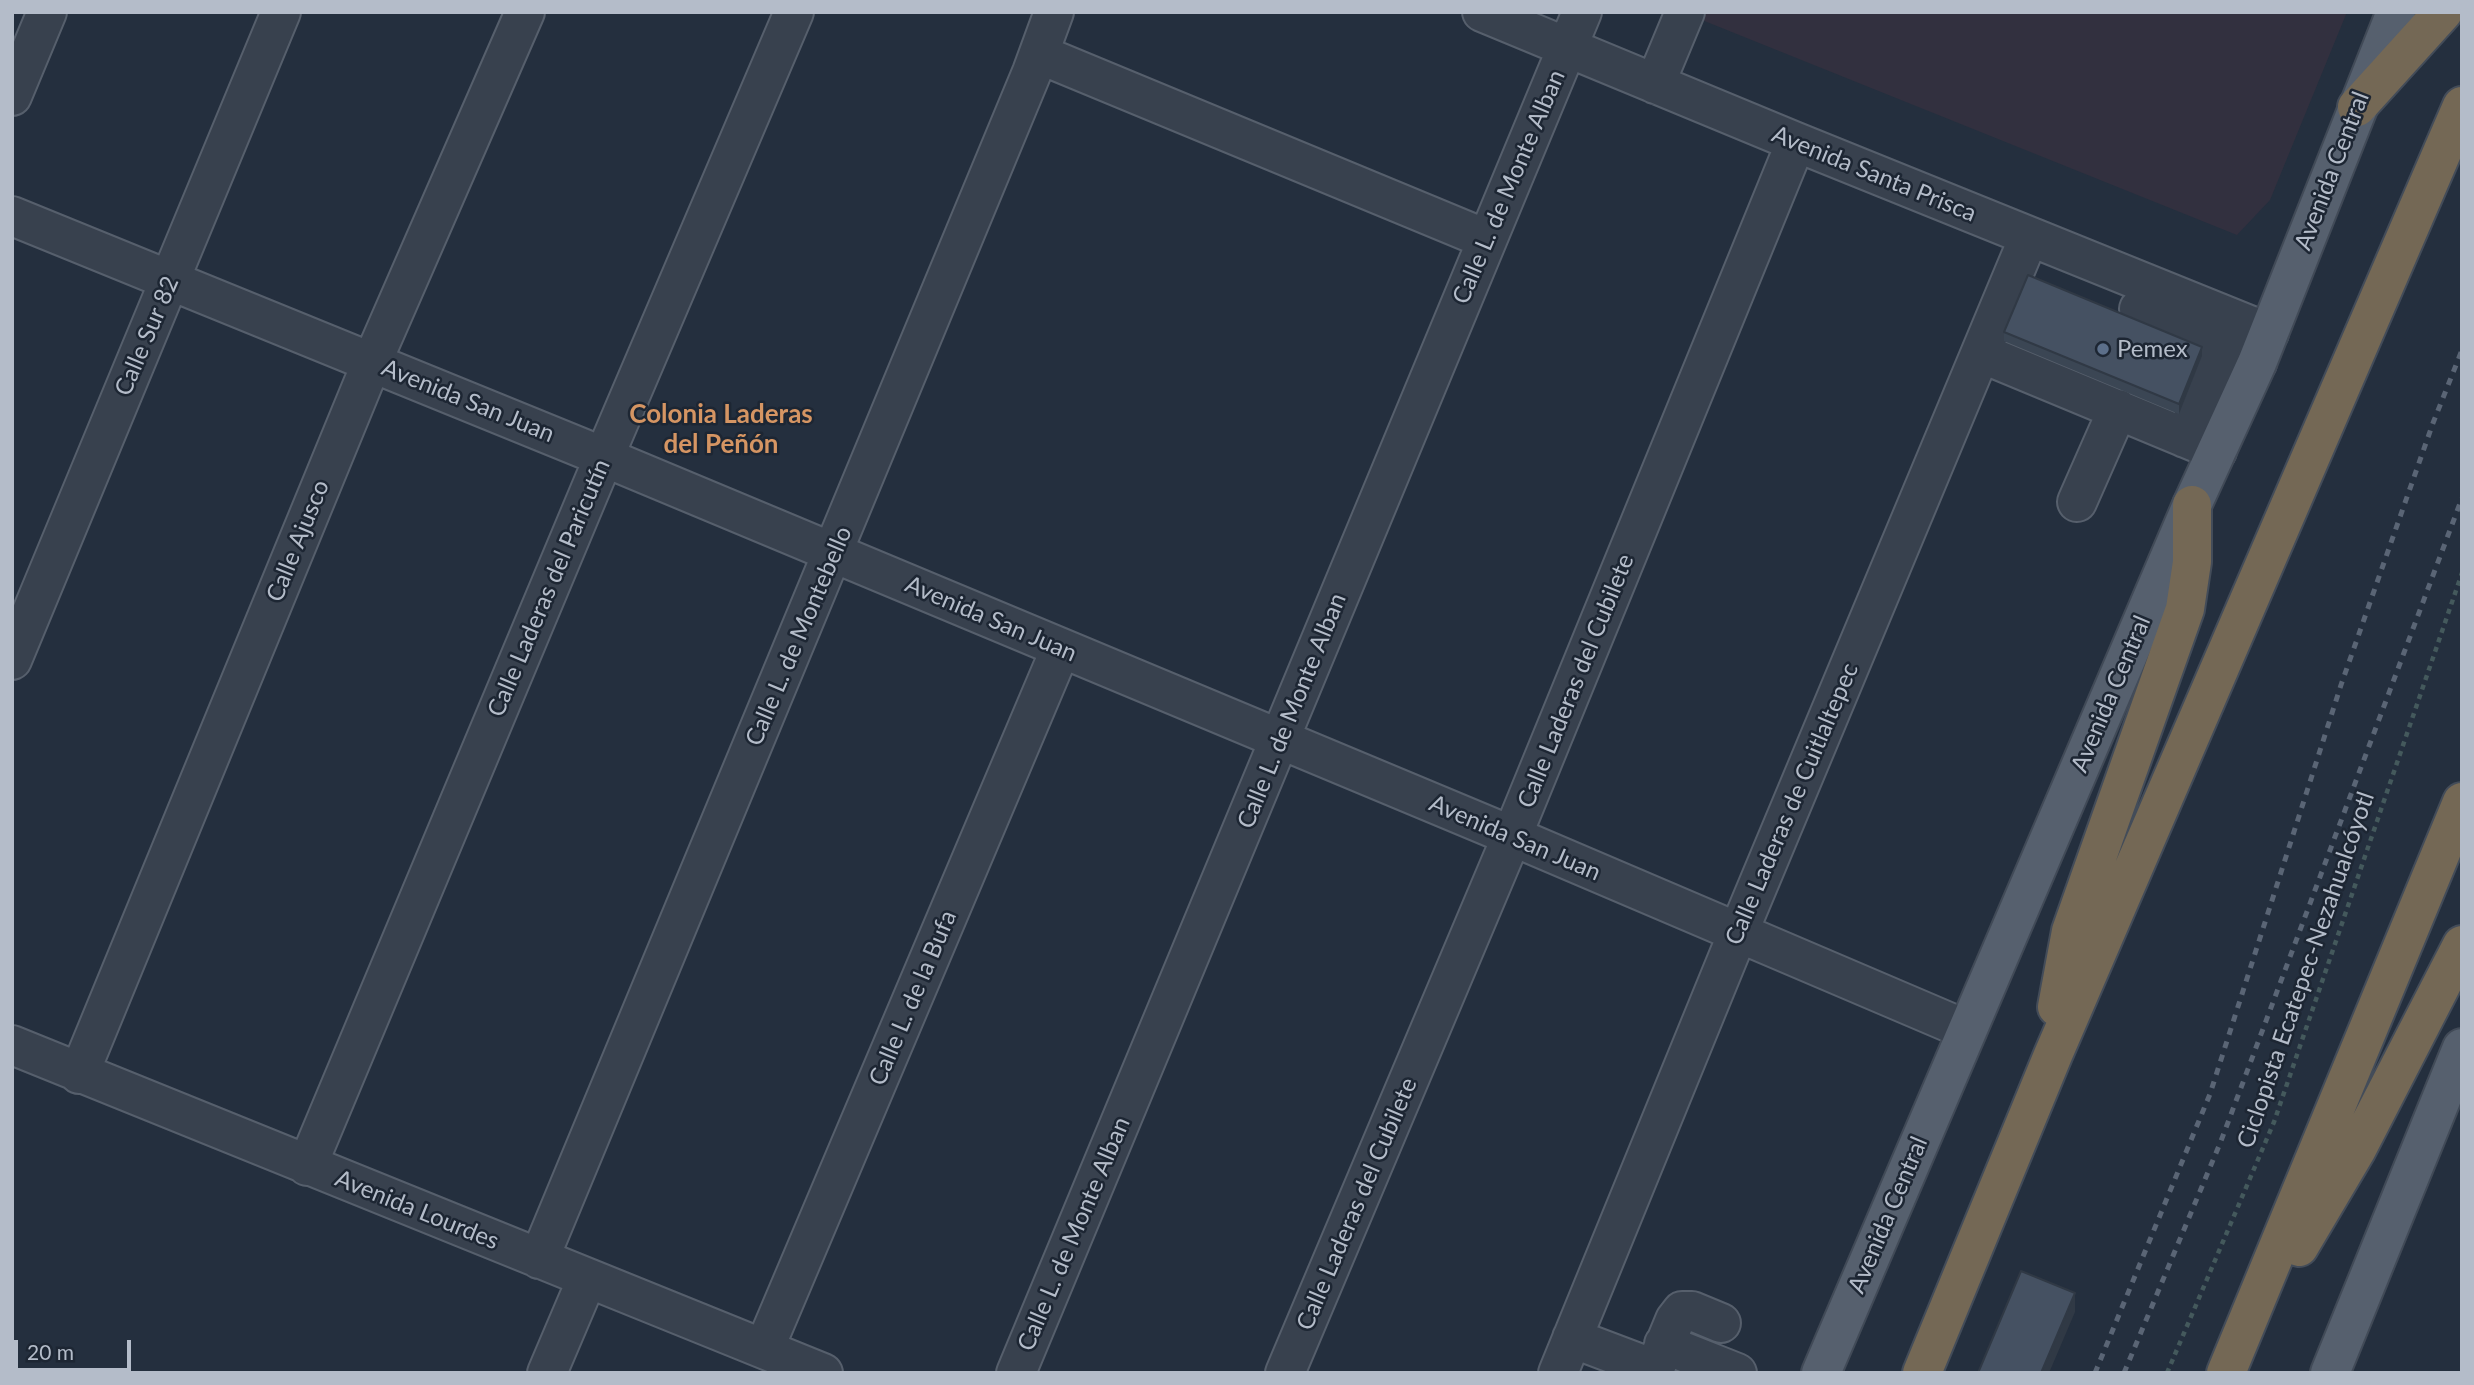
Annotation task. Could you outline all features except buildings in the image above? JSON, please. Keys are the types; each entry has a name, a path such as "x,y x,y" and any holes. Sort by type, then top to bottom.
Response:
{"highway":[{"path":"2357,107 2443,12"},
{"path":"1922,1373 2053,1055 2462,106"},
{"path":"2053,1055 2057,1004 2071,931 2185,609 2192,562 2192,505"},
{"path":"2226,1373 2462,802"},
{"path":"2249,1321 2314,1224 2357,1149 2462,945"}],"main road":[{"name":"Avenida Central","path":"1821,1373 2192,505 2201,444 2263,348 2396,12"},
{"path":"2330,1373 2462,1048"}],"street":[{"path":"12,96 47,12"},
{"name":"Calle Sur 82","path":"12,660 281,12"},
{"name":"Calle Ajusco","path":"79,1073 372,362 525,12"},
{"name":"Calle Laderas del Paricutín","path":"307,1166 794,12"},
{"name":"Calle L. de Montebello","path":"539,1259 834,553 1054,12"},
{"name":"Avenida Santa Prisca","path":"1482,12 1796,142 2025,247 2263,348"},
{"name":"Calle L. de Monte Alban","path":"1016,1373 1582,12"},
{"path":"1655,84 1685,12"},
{"path":"1039,54 1486,239"},
{"name":"Calle Laderas del Cubilete","path":"1285,1373 1512,836 1796,142"},
{"name":"Avenida San Juan","path":"12,216 604,457 1512,836 1967,1030"},
{"name":"Calle Laderas de Cuitlaltepec","path":"1558,1373 1738,933 2025,247"},
{"path":"1981,353 2201,444 2228,333"},
{"path":"2077,502 2118,409"},
{"name":"Calle L. de la Bufa","path":"764,1349 1061,648"},
{"name":"Avenida Lourdes","path":"12,1045 823,1373"},
{"path":"547,1373 587,1279"},
{"path":"1657,1362 1675,1320 1682,1311 1692,1311 1721,1323"},
{"path":"1572,1338 1657,1362 1737,1373"}],"path":[{"name":"Ciclopista Ecatepec-Nezahualcóyotl","path":"2167,1373 2274,1122 2462,573"}],"shaded area":[{"path":"1682,12 2347,12 2270,200 2237,235"}],"railway":[{"path":"2095,1373 2210,1094 2341,685 2433,423 2462,350"},
{"path":"2124,1373 2221,1141 2462,498"}],"place":[{"name":"Pemex","path":"2103,349"}],"district":[{"name":"Colonia Laderas del Peñón","path":"721,430"}]}
